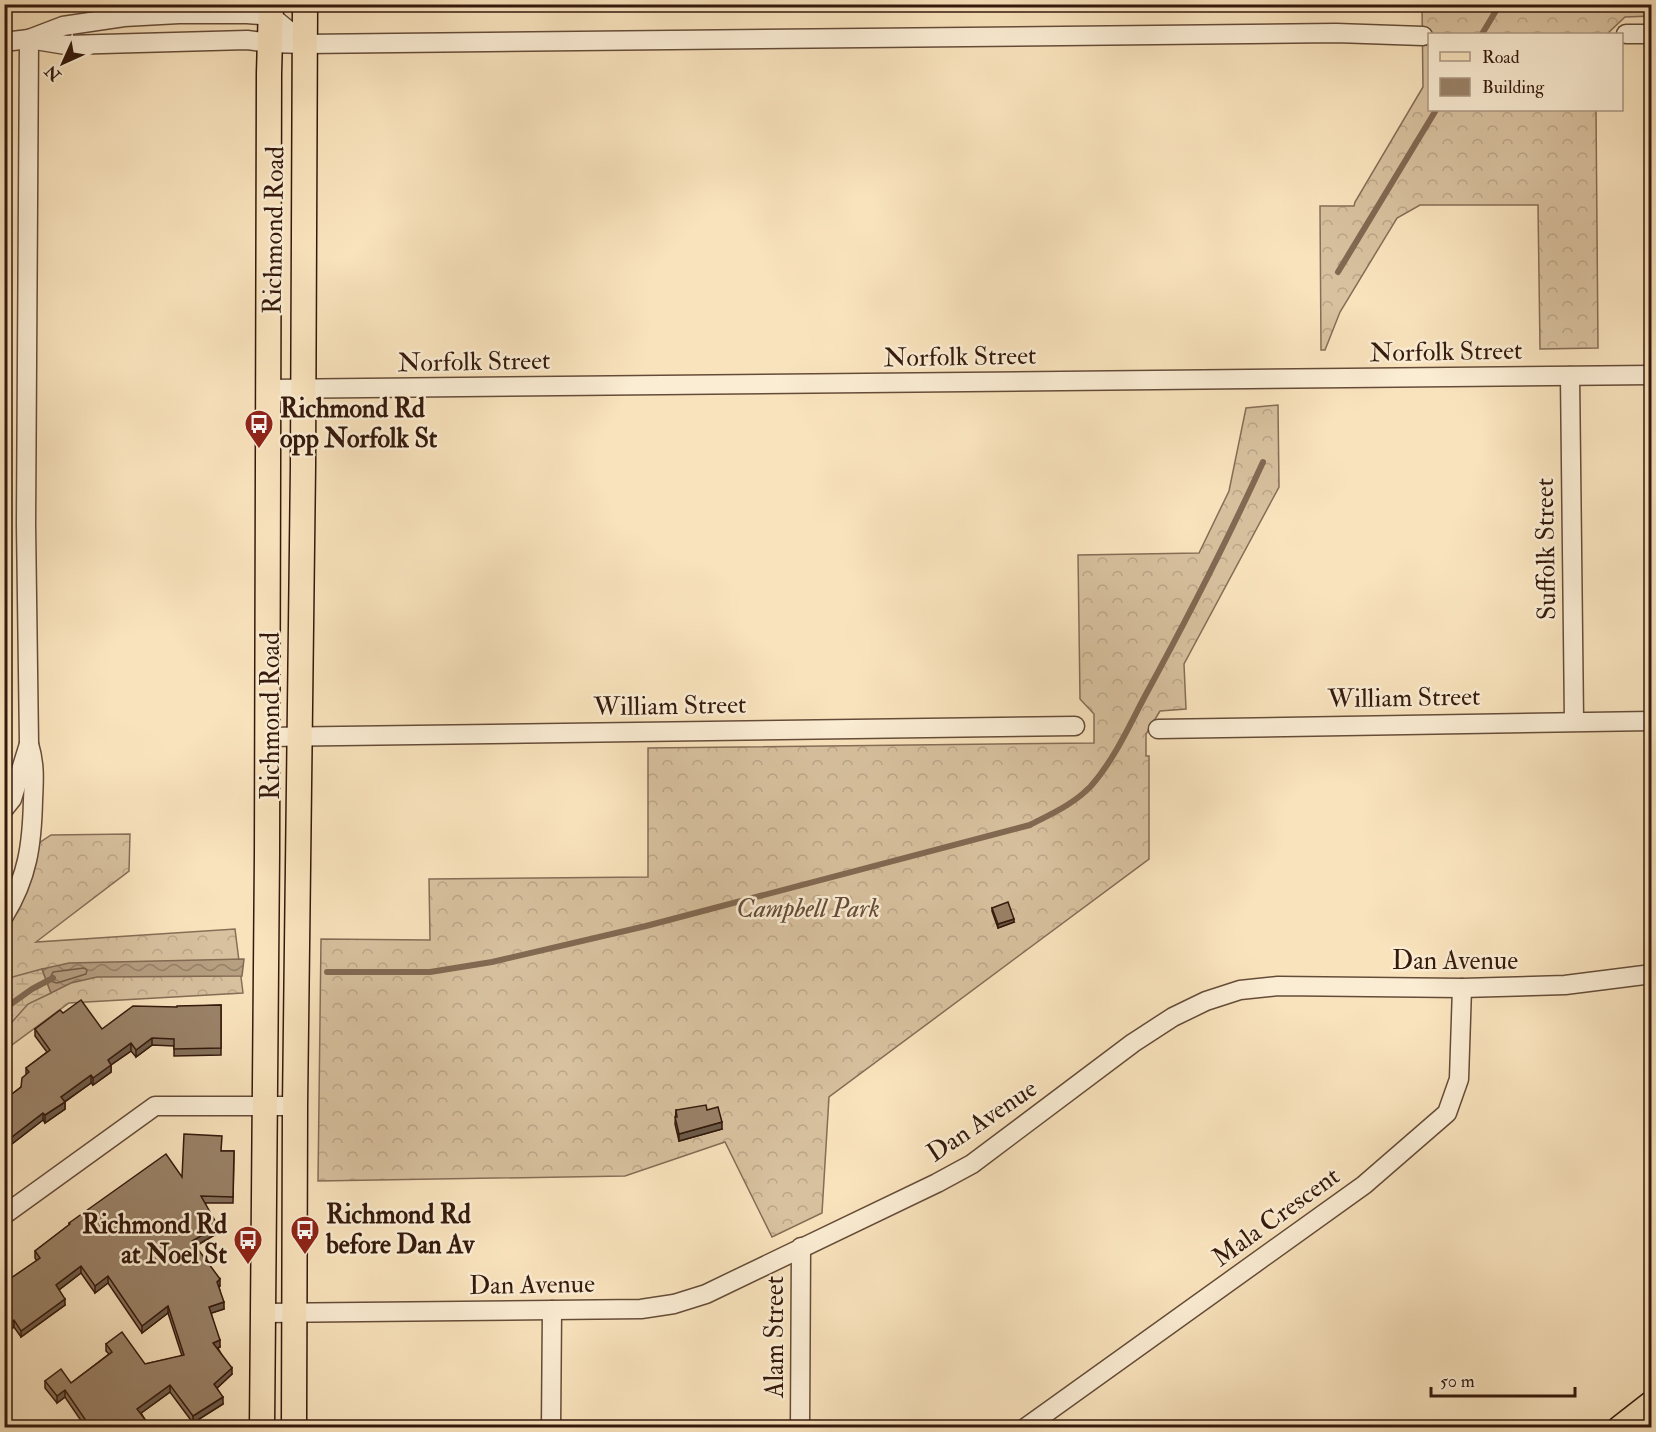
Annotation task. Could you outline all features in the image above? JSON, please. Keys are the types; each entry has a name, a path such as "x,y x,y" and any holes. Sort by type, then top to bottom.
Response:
{"main road":[{"name":"Richmond Road","path":"294,1428 305,4"},
{"name":"Richmond Road","path":"262,1428 271,10"},
{"path":"1620,1428 1652,1403"}],"street":[{"path":"4,42 28,39 63,26 124,17 271,10 305,44"},
{"path":"28,39 66,45 247,40 305,44 1336,33 1423,36"},
{"path":"1626,34 1652,34"},
{"path":"4,916 24,878 32,834 34,762 29,744 26,524 28,39"},
{"name":"Norfolk Street","path":"269,389 1652,375"},
{"name":"Suffolk Street","path":"1570,376 1574,721"},
{"name":"William Street","path":"1158,729 1652,721"},
{"name":"William Street","path":"266,737 1075,726"},
{"path":"4,809 12,799 29,744"},
{"name":"Dan Avenue","path":"263,1313 641,1309 674,1304 706,1294 972,1164 1133,1042 1173,1017 1206,1001 1240,990 1278,986 1462,988 1565,986 1652,974"},
{"name":"Mala Crescent","path":"1025,1428 1364,1185 1447,1113 1459,1079 1462,988"},
{"path":"4,1215 154,1106 295,1106"},
{"name":"Alam Street","path":"800,1428 801,1247"},
{"path":"551,1428 552,1310"}],"green space":[{"path":"1074,4 1366,5 1074,8"},
{"path":"1422,5 1651,5 1651,16 1625,17 1608,33 1428,33 1428,111 1596,111 1598,348 1540,349 1538,205 1420,205 1397,218 1340,312 1325,350 1321,350 1320,206 1354,206 1423,87"},
{"path":"4,82 7,89 7,233 5,233"},
{"name":"Campbell Park","path":"1278,405 1279,487 1184,664 1186,709 1160,711 1146,734 1146,756 1149,756 1149,859 829,1097 822,1213 772,1237 725,1142 625,1176 318,1181 321,939 430,940 429,879 648,877 648,748 1094,743 1094,714 1080,699 1078,555 1199,553 1229,491 1246,408"},
{"path":"130,834 129,871 36,942 235,929 243,993 69,1003 5,1050 5,929 19,905 39,843 51,835"},
{"path":"42,969 51,993 28,1004 5,1030 5,979"}],"water":[{"path":"244,959 242,976 97,977 71,983 51,993 42,969 69,963"}],"building":[{"path":"1008,902 1014,919 998,924 992,908"},
{"path":"81,1000 102,1029 133,1006 221,1005 221,1048 174,1049 174,1039 152,1038 136,1050 131,1043 108,1060 111,1065 93,1078 91,1075 61,1097 65,1102 45,1115 43,1113 4,1143 4,1100 21,1087 22,1078 29,1072 26,1068 50,1050 35,1029 60,1010 63,1013"},
{"path":"706,1105 707,1110 718,1107 722,1122 679,1134 675,1117 677,1117 676,1110"},
{"path":"184,1134 222,1136 221,1151 234,1151 233,1197 201,1196 218,1226 192,1241 220,1279 217,1282 224,1302 209,1307 220,1340 213,1343 232,1368 214,1384 223,1397 193,1416 170,1385 137,1409 150,1426 149,1428 91,1428 65,1390 57,1396 45,1381 61,1369 71,1383 112,1352 106,1344 122,1332 145,1364 184,1355 168,1306 142,1326 108,1276 95,1286 81,1266 56,1285 65,1299 21,1331 14,1320 8,1325 4,1321 4,1283 40,1258 35,1251 69,1223 166,1154 182,1177"},
{"path":"4,1370 10,1377 4,1381"}],"waterway":[{"path":"1483,33 1500,4"},
{"path":"1338,272 1435,111"},
{"path":"327,972 430,972 492,962 646,926 1030,825 1054,813 1091,786 1114,754 1206,580 1263,462"},
{"path":"4,1009 32,989 53,978"}],"place":[{"name":"Richmond Rd opp Norfolk St","path":"259,450"},
{"name":"Richmond Rd before Dan Av","path":"305,1256"},
{"name":"Richmond Rd at Noel St","path":"248,1266"}]}
